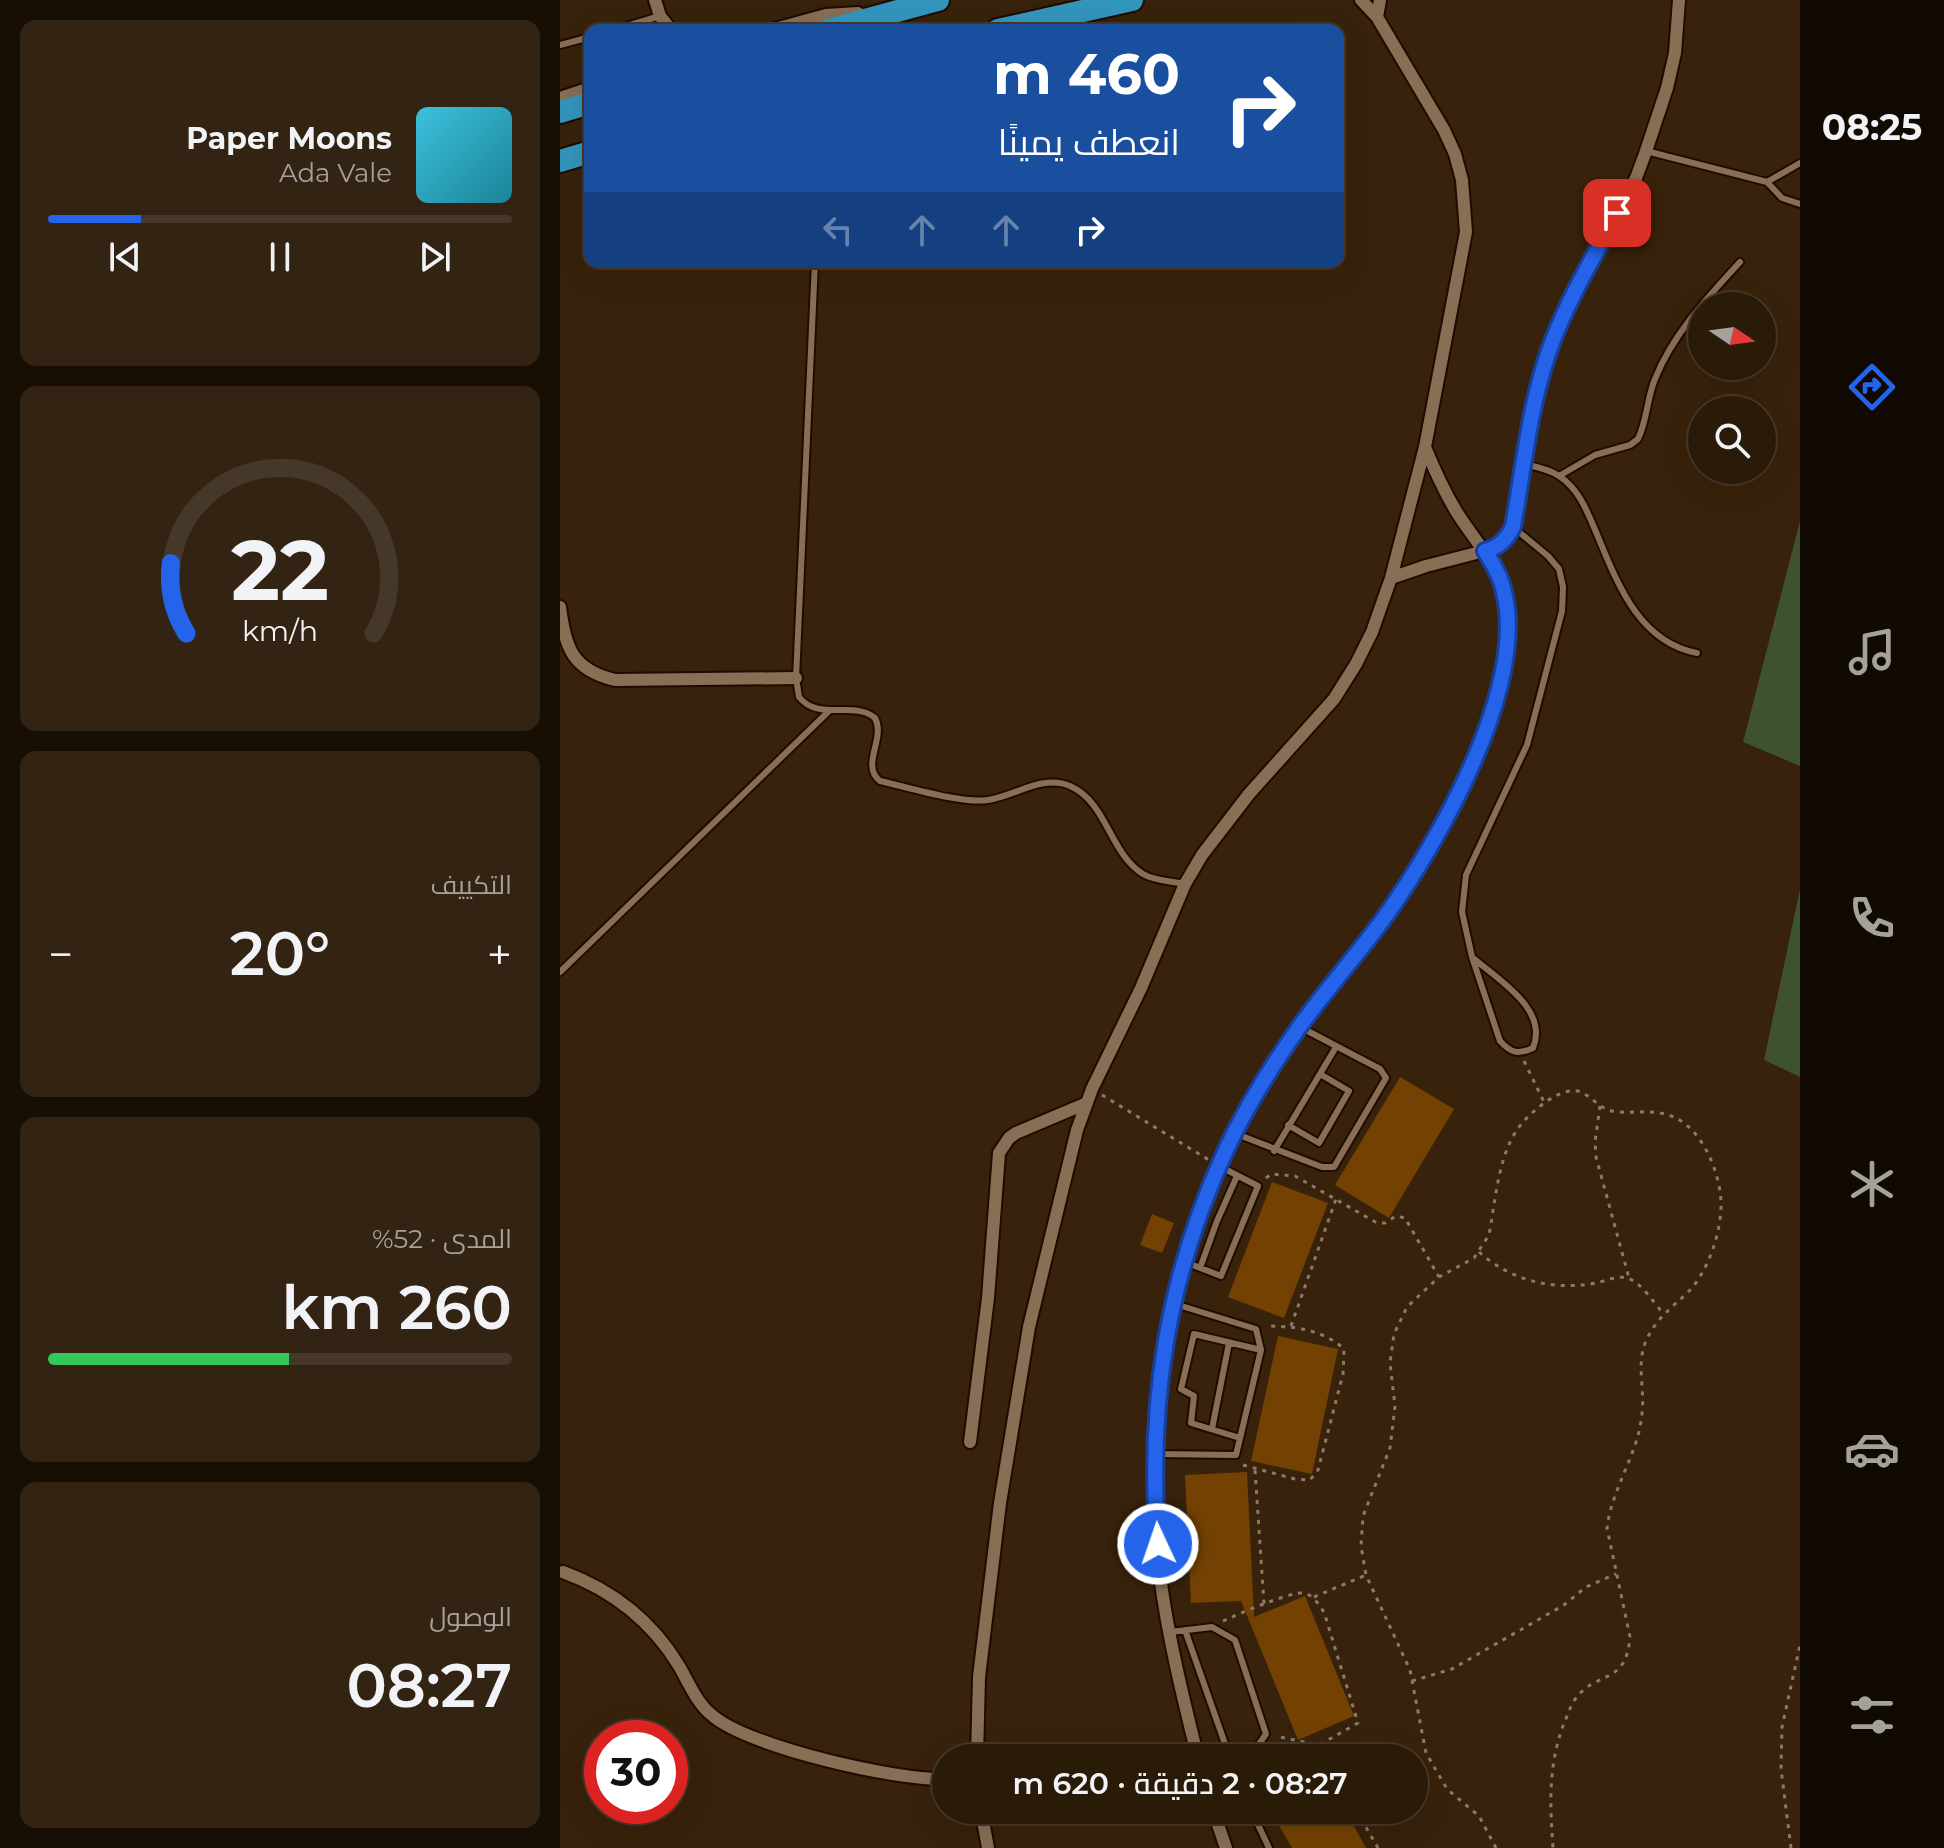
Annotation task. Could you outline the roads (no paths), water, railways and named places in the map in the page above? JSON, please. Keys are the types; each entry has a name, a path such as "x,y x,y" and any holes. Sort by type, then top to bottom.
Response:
{"highway":[{"path":"848,24 938,0"},
{"path":"1025,24 1132,0"},
{"path":"560,112 584,105"},
{"path":"560,161 584,154"}],"street":[{"path":"655,0 660,23"},
{"path":"977,1744 979,1677 988,1590 1024,1356 1055,1212 1087,1103 1185,884 1222,826 1334,699 1356,664 1372,632 1391,578 1425,447 1462,259 1466,206 1459,167 1444,130 1377,17 1361,0"},
{"path":"1377,17 1380,0"},
{"path":"1391,578 1496,548 1513,527 1537,393 1553,340 1636,178 1667,88 1675,53 1679,0"},
{"path":"793,24 826,15 889,12"},
{"path":"560,98 584,90"},
{"path":"1195,1744 1169,1632 1160,1572 1154,1454 1157,1405 1172,1303 1183,1262 1199,1212 1234,1133 1300,1027 1391,907 1449,813 1496,698 1505,656 1508,627 1503,588 1485,551 1445,491 1425,447"},
{"path":"560,607 562,638 577,661 588,670 615,680 796,678"},
{"path":"970,1442 988,1298 999,1153 1016,1133 1087,1103"},
{"path":"563,1572 609,1592 630,1609 664,1645 710,1715 724,1725 770,1745 801,1754 932,1778"},
{"path":"984,1824 988,1848"},
{"path":"1217,1824 1226,1848"}],"lane":[{"path":"560,45 584,39"},
{"path":"1646,151 1767,182 1782,198 1800,204"},
{"path":"1767,182 1800,163"},
{"path":"1559,476 1595,455 1635,443 1640,436 1653,383 1668,352 1698,308 1740,262"},
{"path":"815,268 796,678 796,690 803,702 828,712 864,711 875,718 880,731 871,767 873,776 880,781 979,801 1046,782 1070,786 1089,799 1128,862 1145,875 1185,884"},
{"path":"1524,464 1559,476 1579,496 1623,591 1644,624 1673,647 1697,653"},
{"path":"1472,957 1526,1005 1537,1022 1538,1036 1533,1048 1521,1054 1510,1051 1500,1041 1472,957 1462,912 1466,875 1527,745 1562,611 1563,587 1559,569 1513,527"},
{"path":"560,972 828,712"},
{"path":"1234,1133 1274,1151 1322,1167 1334,1167 1386,1078 1380,1069 1300,1027"},
{"path":"1274,1151 1336,1047"},
{"path":"1288,1125 1319,1143 1349,1091 1320,1074"},
{"path":"1183,1262 1221,1276 1258,1186 1219,1166"},
{"path":"1200,1268 1237,1176"},
{"path":"1154,1454 1236,1455 1261,1350 1256,1329 1172,1303"},
{"path":"1240,1438 1191,1423 1194,1396 1181,1389 1194,1334 1261,1350"},
{"path":"1212,1429 1229,1343"},
{"path":"1169,1632 1212,1627 1235,1640 1266,1734 1259,1744"},
{"path":"1185,1630 1225,1744"},
{"path":"1258,1824 1269,1848"}]}
